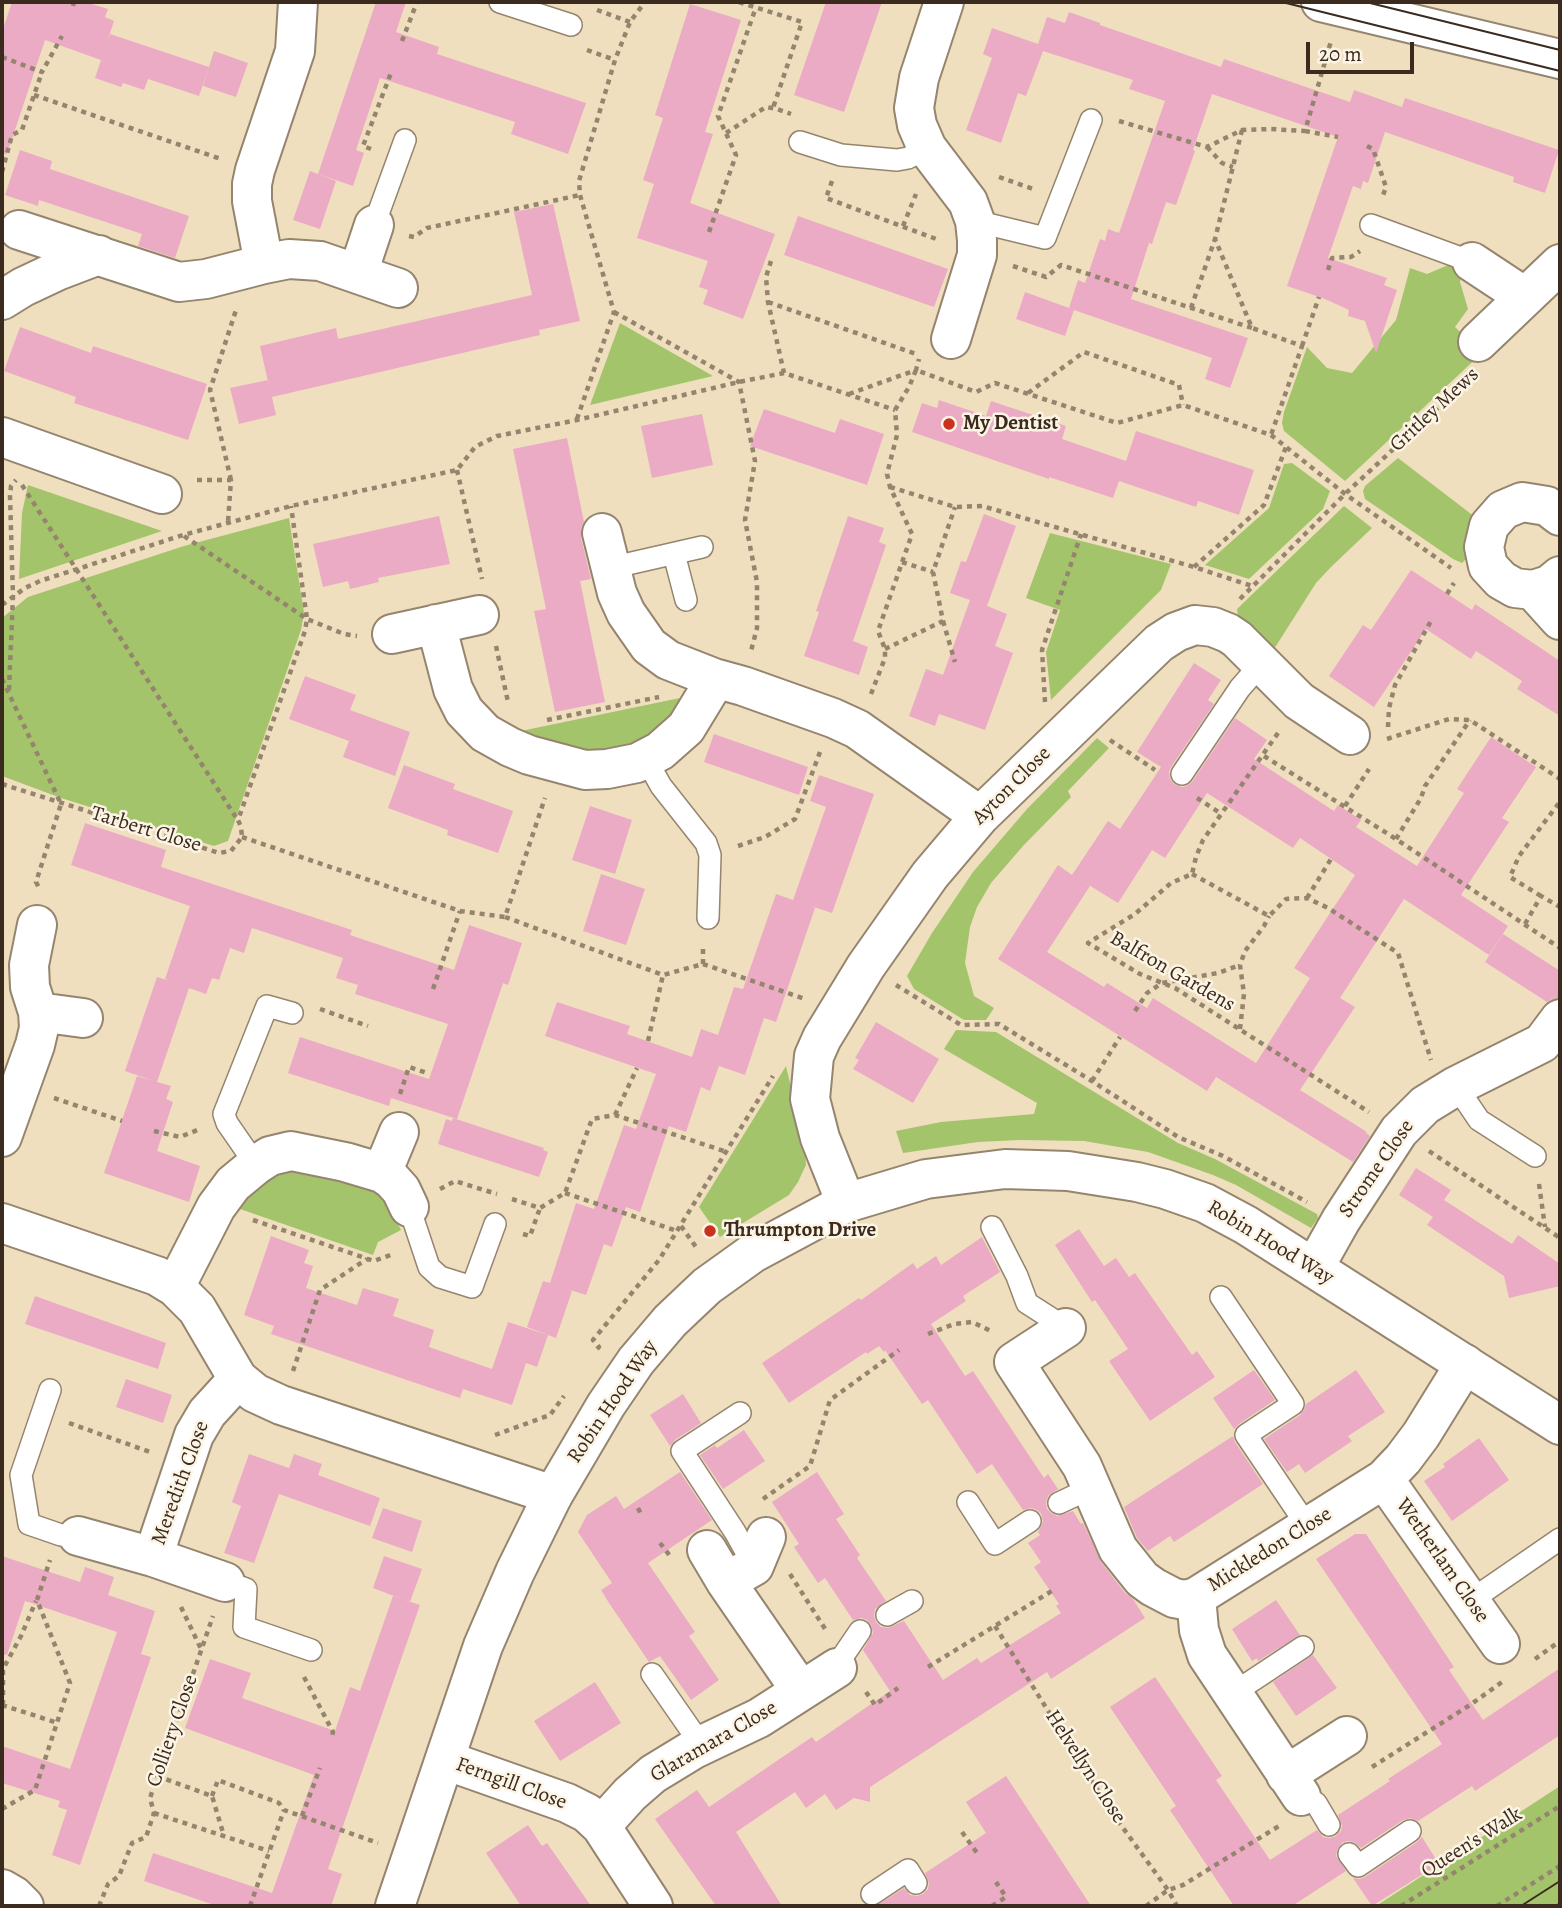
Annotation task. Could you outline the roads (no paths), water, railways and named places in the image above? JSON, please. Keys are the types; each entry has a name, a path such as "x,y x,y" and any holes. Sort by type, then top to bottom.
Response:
{"street":[{"path":"944,2 919,78 914,108 927,148 968,202 976,238 951,339"},
{"path":"257,266 251,201 255,170 295,51 294,3"},
{"path":"1327,17 1560,59"},
{"path":"358,273 374,225"},
{"path":"19,230 179,282 206,279 289,259 320,261 398,288"},
{"path":"2,300 57,271 99,255"},
{"path":"1472,262 1525,297"},
{"name":"Gritley Mews","path":"1478,342 1560,264"},
{"path":"2,437 162,494"},
{"path":"1560,516 1547,506 1522,502 1503,510 1489,526 1484,547 1488,566 1500,580 1515,588 1547,583 1560,620"},
{"path":"606,550 617,593 626,613 649,646 668,660 723,683 845,723 980,816"},
{"path":"392,634 479,615"},
{"path":"436,624 453,689 464,711 485,733 509,747 585,770 637,763 660,751 685,728 723,683"},
{"name":"Ayton Close","path":"846,1203 820,1139 810,1099 814,1056 866,966 930,875 980,816 1159,643 1176,632 1195,625 1213,628 1237,639 1261,664"},
{"path":"1261,664 1299,701 1362,748"},
{"path":"2,1137 35,1045 38,1028 38,1012 30,988 29,965 37,925"},
{"path":"38,1012 83,1018"},
{"name":"Strome Close","path":"1314,1268 1341,1220 1399,1132 1425,1105 1448,1090 1542,1043 1560,1019"},
{"path":"382,1173 399,1132"},
{"path":"175,1287 216,1207 233,1184 270,1156 291,1151 345,1161 382,1173 401,1190 409,1207"},
{"name":"Robin Hood Way","path":"395,1906 483,1646 553,1495 614,1394 636,1361 670,1321 707,1286 752,1253 846,1203 926,1179 1005,1169 1068,1171 1166,1189 1205,1203 1246,1225 1560,1425"},
{"path":"2,1223 157,1276 175,1287 197,1309 238,1379 255,1394 553,1495"},
{"name":"Mickledon Close","path":"1066,1328 1014,1362 1082,1466 1075,1496 1142,1579 1174,1598 1185,1600 1196,1597 1384,1479 1403,1460 1421,1435 1465,1364"},
{"name":"Meredith Close","path":"153,1557 194,1435 206,1413 238,1379"},
{"name":"Wetherlam Close","path":"1384,1479 1500,1644"},
{"name":"Meredith Close","path":"66,1543 153,1557 225,1582"},
{"name":"Glaramara Close","path":"738,1558 801,1691"},
{"path":"1196,1597 1199,1630 1207,1655 1301,1792 1347,1736"},
{"name":"Glaramara Close","path":"601,1826 630,1794 653,1774 675,1760 759,1718 840,1662"},
{"name":"Ferngill Close","path":"445,1760 567,1803 587,1813 601,1826 653,1906"},
{"path":"2,1889 24,1906"}],"lane":[{"path":"500,2 571,25"},
{"path":"976,238 1045,238 1091,120"},
{"path":"374,225 405,140"},
{"path":"800,142 841,155 897,160 908,158 927,148"},
{"path":"1371,225 1472,262"},
{"path":"606,550 674,554 702,547"},
{"path":"674,554 686,600"},
{"path":"1178,781 1240,688 1261,664"},
{"path":"646,759 661,786 706,843 710,855 708,918"},
{"path":"256,1165 227,1123 224,1114 267,1006 292,1013"},
{"path":"1448,1090 1479,1120 1535,1156"},
{"path":"409,1207 429,1267 440,1277 472,1287 495,1224"},
{"path":"992,1227 1017,1276 1027,1303 1066,1328"},
{"path":"1221,1297 1293,1404 1246,1435 1308,1527"},
{"name":"Meredith Close","path":"50,1390 21,1475 29,1524 61,1535 66,1543"},
{"path":"738,1558 736,1532 682,1451 740,1413"},
{"path":"968,1502 995,1544 1030,1521"},
{"path":"1470,1601 1560,1539"},
{"name":"Meredith Close","path":"225,1582 246,1589 244,1627 311,1650"},
{"path":"887,1615 912,1601"},
{"path":"840,1662 860,1631"},
{"path":"1232,1694 1303,1647"},
{"path":"652,1674 702,1746"},
{"path":"1301,1792 1329,1825"},
{"path":"1349,1854 1358,1866 1410,1831"},
{"path":"872,1894 908,1870 916,1883"}],"tram line":[{"path":"1282,2 1560,71"},
{"path":"1366,2 1560,50"},
{"path":"1521,1906 1560,1881"},
{"path":"1556,1906 1560,1903"}],"place":[{"name":"My Dentist","path":"949,424"},
{"name":"Thrumpton Drive","path":"710,1231"}]}
